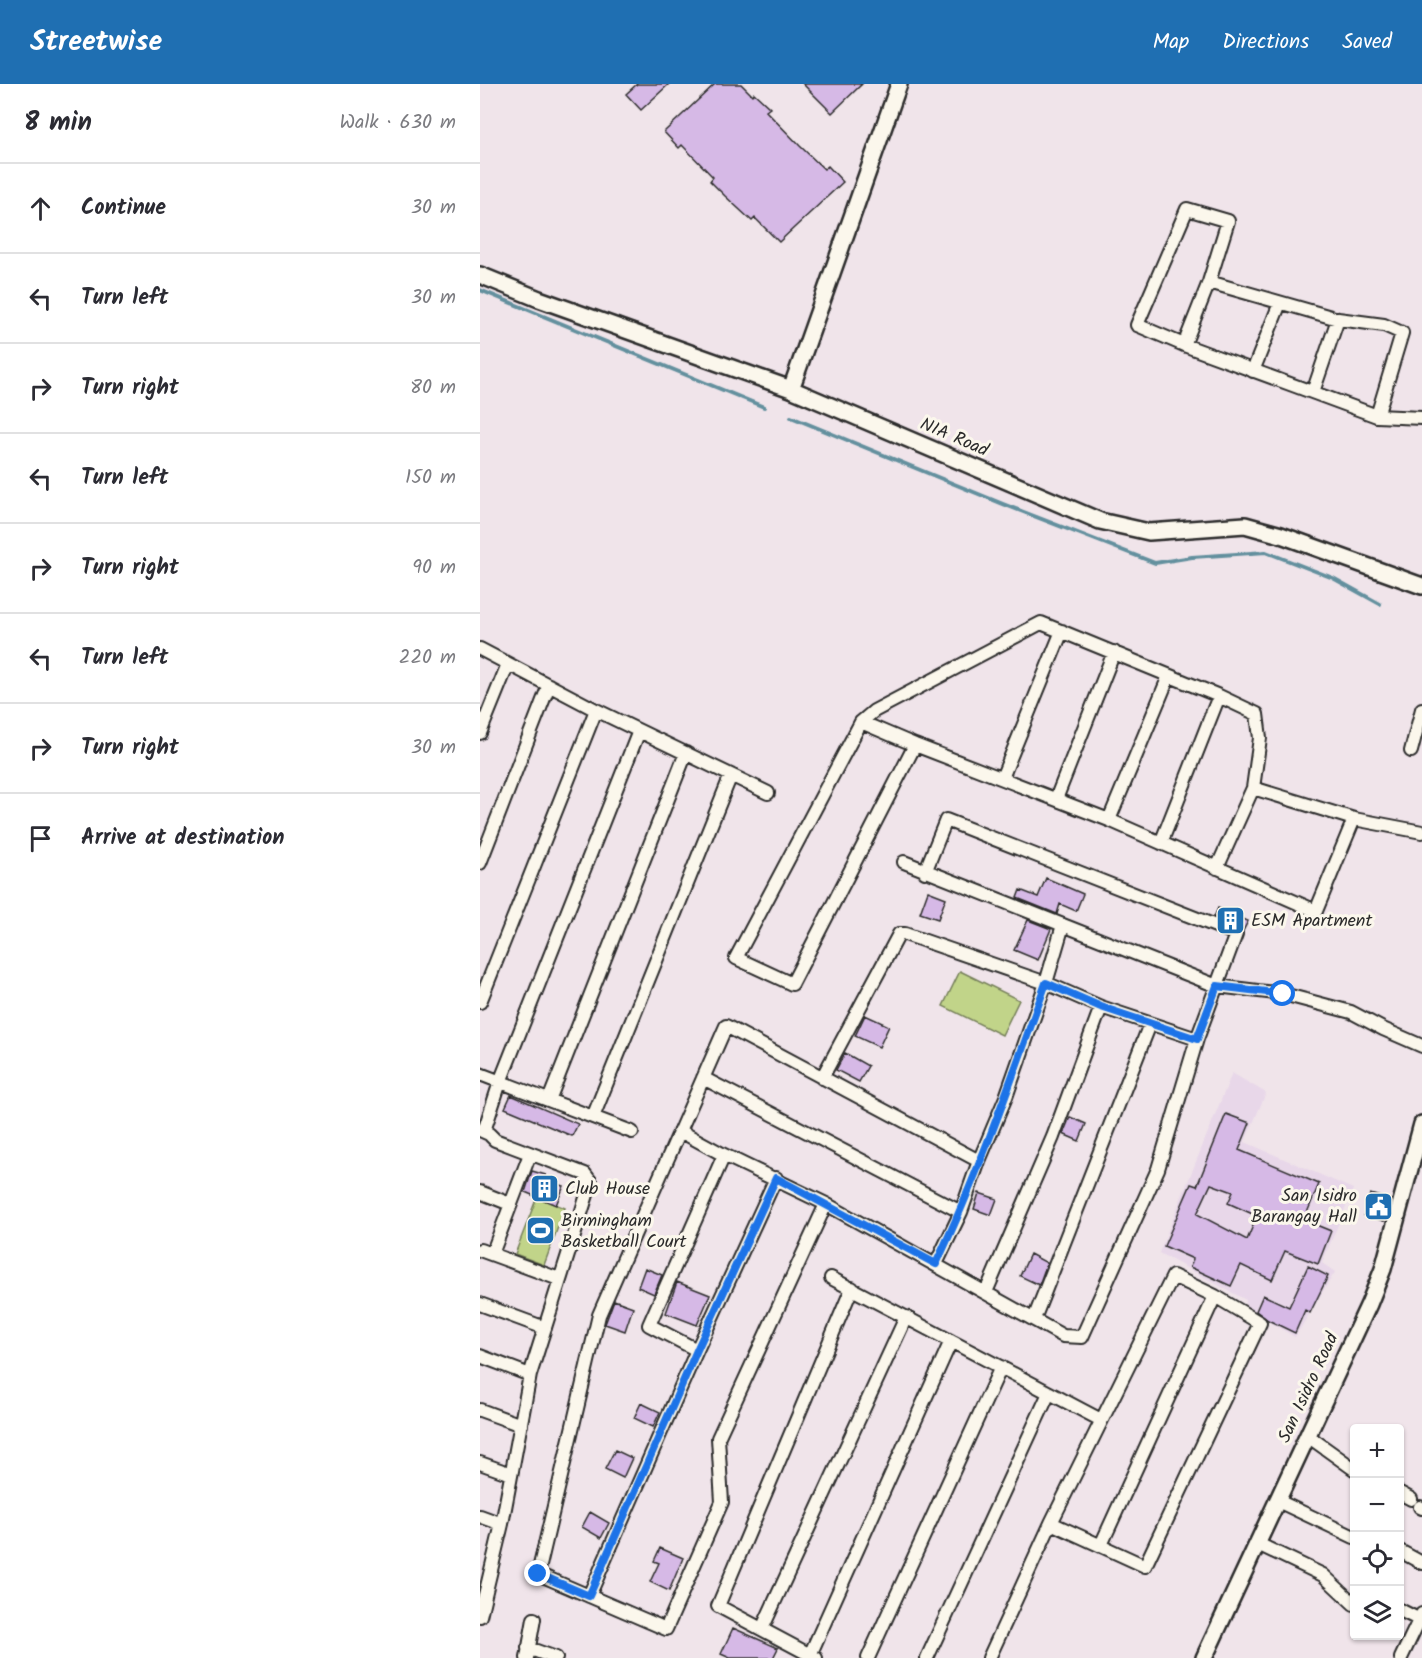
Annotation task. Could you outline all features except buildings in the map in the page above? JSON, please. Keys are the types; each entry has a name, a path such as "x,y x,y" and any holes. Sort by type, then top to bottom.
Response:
{"street":[{"path":"791,390 899,84"},
{"path":"1184,345 1209,282 1228,221 1187,209 1137,325 1184,345 1377,416 1422,418"},
{"name":"NIA Road","path":"480,275 550,303 791,390 1100,521 1149,532 1245,525 1281,535 1422,586"},
{"path":"1209,282 1338,319 1384,326 1402,333 1377,416"},
{"path":"1253,371 1280,303"},
{"path":"1313,392 1338,319"},
{"path":"915,745 792,984 736,958 861,722 874,711 1041,623 1219,696 1257,714 1260,738 1253,788 1217,868"},
{"path":"1002,778 1062,631"},
{"path":"480,649 596,710 768,793"},
{"path":"1056,799 1114,652"},
{"path":"480,733 508,664"},
{"path":"1109,820 1168,676"},
{"path":"480,863 549,685"},
{"path":"1161,843 1219,696"},
{"path":"480,1002 596,710"},
{"path":"1411,751 1422,710"},
{"path":"861,722 1109,820 1316,911 1354,819"},
{"path":"480,1616 485,1570 502,1524 530,1375 591,1182 585,1174 495,1140 482,1131 639,731"},
{"path":"549,1100 686,753"},
{"path":"593,1117 731,775"},
{"path":"1253,788 1354,819 1422,831"},
{"path":"680,1131 826,1204 1063,1336 1082,1337 1158,1169 1197,1039 1236,934 946,820 925,872"},
{"path":"904,862 1217,986 1283,994 1351,1012 1422,1046"},
{"path":"936,1264 961,1212 979,1161 1006,1097 1046,983 1063,925"},
{"path":"822,1078 899,934 905,934 1046,983 1101,1007 1197,1039"},
{"path":"986,1292 1053,1137 1101,1007"},
{"path":"1034,1319 1150,1024"},
{"path":"826,1204 718,1438 722,1502 666,1629 538,1574 599,1315 726,1026 979,1161"},
{"path":"480,1074 632,1132"},
{"path":"703,1078 961,1212"},
{"name":"San Isidro Road","path":"1204,1658 1369,1304 1383,1269 1420,1141 1422,1124"},
{"path":"530,1154 510,1204 486,1252 560,1279"},
{"path":"697,1350 649,1325 724,1155"},
{"path":"589,1596 697,1350 776,1178"},
{"path":"480,1192 510,1204"},
{"path":"989,1658 1051,1523 1173,1276 1215,1296 1260,1323 1145,1566 1051,1523"},
{"path":"831,1278 1101,1420"},
{"path":"852,1288 718,1606 813,1656 951,1341"},
{"path":"1101,1545 1215,1296"},
{"path":"480,1304 545,1328"},
{"path":"762,1629 906,1317"},
{"path":"480,1356 530,1375"},
{"path":"868,1658 1001,1367"},
{"path":"927,1658 1049,1393"},
{"path":"480,1410 521,1425"},
{"path":"1308,1436 1350,1466"},
{"path":"480,1463 511,1474"},
{"path":"1278,1502 1350,1535"},
{"path":"480,1516 502,1524"},
{"path":"1258,1544 1323,1575 1350,1600"},
{"path":"1404,1553 1422,1563"},
{"path":"1401,1658 1421,1618 1404,1612"},
{"path":"534,1619 528,1653 556,1658"}],"shaded area":[{"path":"1232,1073 1266,1093 1245,1142 1353,1189 1322,1263 1335,1272 1295,1337 1245,1308 1246,1300 1159,1253"}],"green space":[{"path":"960,971 1019,1000 1002,1035 943,1006"},
{"name":"Birmingham Basketball Court","path":"537,1197 565,1208 544,1265 515,1254"}],"waterway":[{"path":"480,290 764,407"},
{"path":"791,417 1003,504 1155,563 1192,557 1266,552 1333,578 1380,604"}],"place":[{"name":"ESM Apartment","path":"1230,921"},
{"name":"Club House","path":"544,1189"},
{"name":"San Isidro Barangay Hall","path":"1378,1206"},
{"name":"Birmingham Basketball Court","path":"540,1231"}],"route":[{"path":"538,1574 589,1596 697,1350 776,1178 936,1264 961,1212 979,1161 1006,1097 1046,983 1101,1007 1197,1039 1217,986 1283,994"}]}
